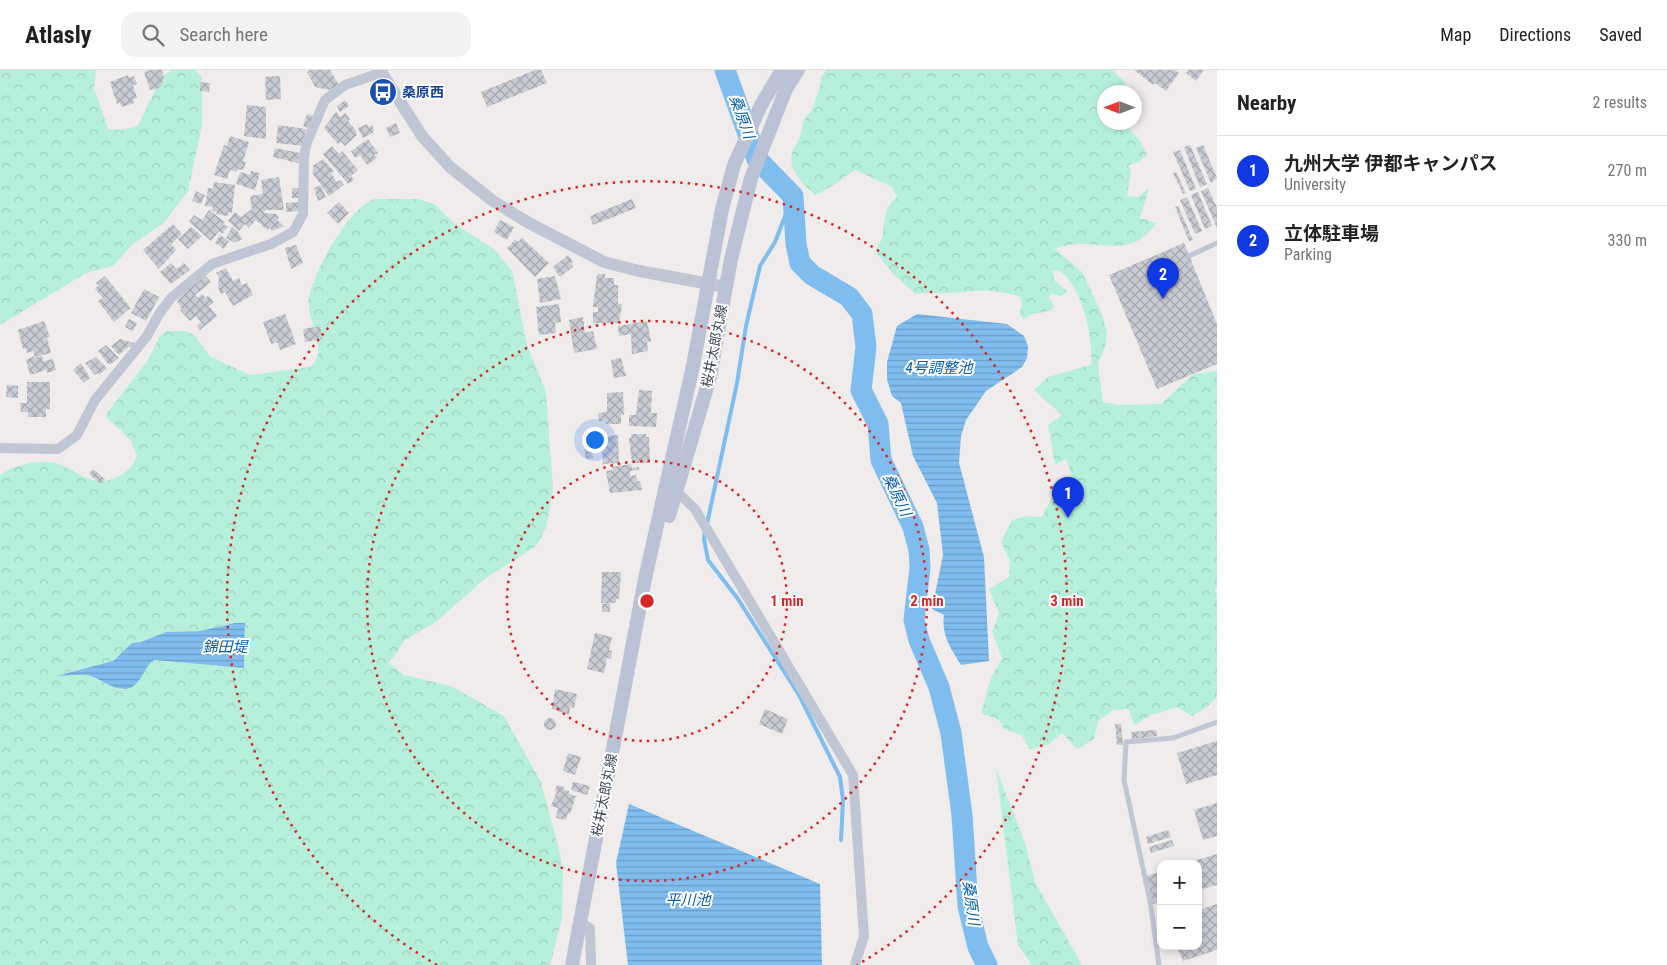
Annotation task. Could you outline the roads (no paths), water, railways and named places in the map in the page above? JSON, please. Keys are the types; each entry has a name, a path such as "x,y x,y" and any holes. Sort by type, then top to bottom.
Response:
{"main road":[{"name":"桜井太郎丸線","path":"672,486 722,209 734,165 761,105 782,70"},
{"name":"桜井太郎丸線","path":"572,965 638,625 646,574 672,486 710,378 726,287 751,178 786,89 798,70"}],"street":[{"path":"0,448 26,450 58,448 77,435 95,400 148,336 159,314 178,292 212,264 271,244 293,232 303,214 304,156 307,142 325,100 346,85 385,71 422,136 450,167 493,201 529,224 604,262 638,271 726,287"},
{"path":"672,486 695,508 853,775 864,936 855,965"},
{"path":"581,923 590,928 591,965"}],"lane":[{"path":"1189,256 1217,243"},
{"path":"1159,965 1150,901 1124,780 1126,742 1174,738 1217,722"}],"water":[{"name":"4号調整池","path":"917,314 1007,324 1024,336 1028,346 1027,358 1022,367 986,391 966,420 961,436 959,463 984,557 989,661 961,665 945,635 944,615 932,609 943,555 937,503 913,456 901,403 892,396 887,379 887,362 897,326"},
{"name":"錦田堤","path":"235,623 245,623 244,668 154,660 141,678 132,687 127,689 115,688 87,675 56,676 113,661 132,643 141,642 166,632 200,631"},
{"name":"平川池","path":"629,804 820,884 822,965 628,965 616,863"}],"waterway":[{"name":"桑原川","path":"725,70 757,159 793,196 796,244 800,263 812,275 849,297 862,314 866,347 861,390 878,424 881,460 913,527 919,550 920,568 914,620 919,640 939,687 951,733 962,815 968,906 978,947 987,965"},
{"path":"707,524 737,383 746,326 760,266 775,242 793,196"},
{"path":"705,531 704,539 708,560 738,599 799,695 840,777 843,800 841,840"}],"place":[{"name":"桑原西","path":"383,92"},
{"name":"立体駐車場","path":"1163,299"},
{"name":"九州大学 伊都キャンパス","path":"1068,518"}]}
